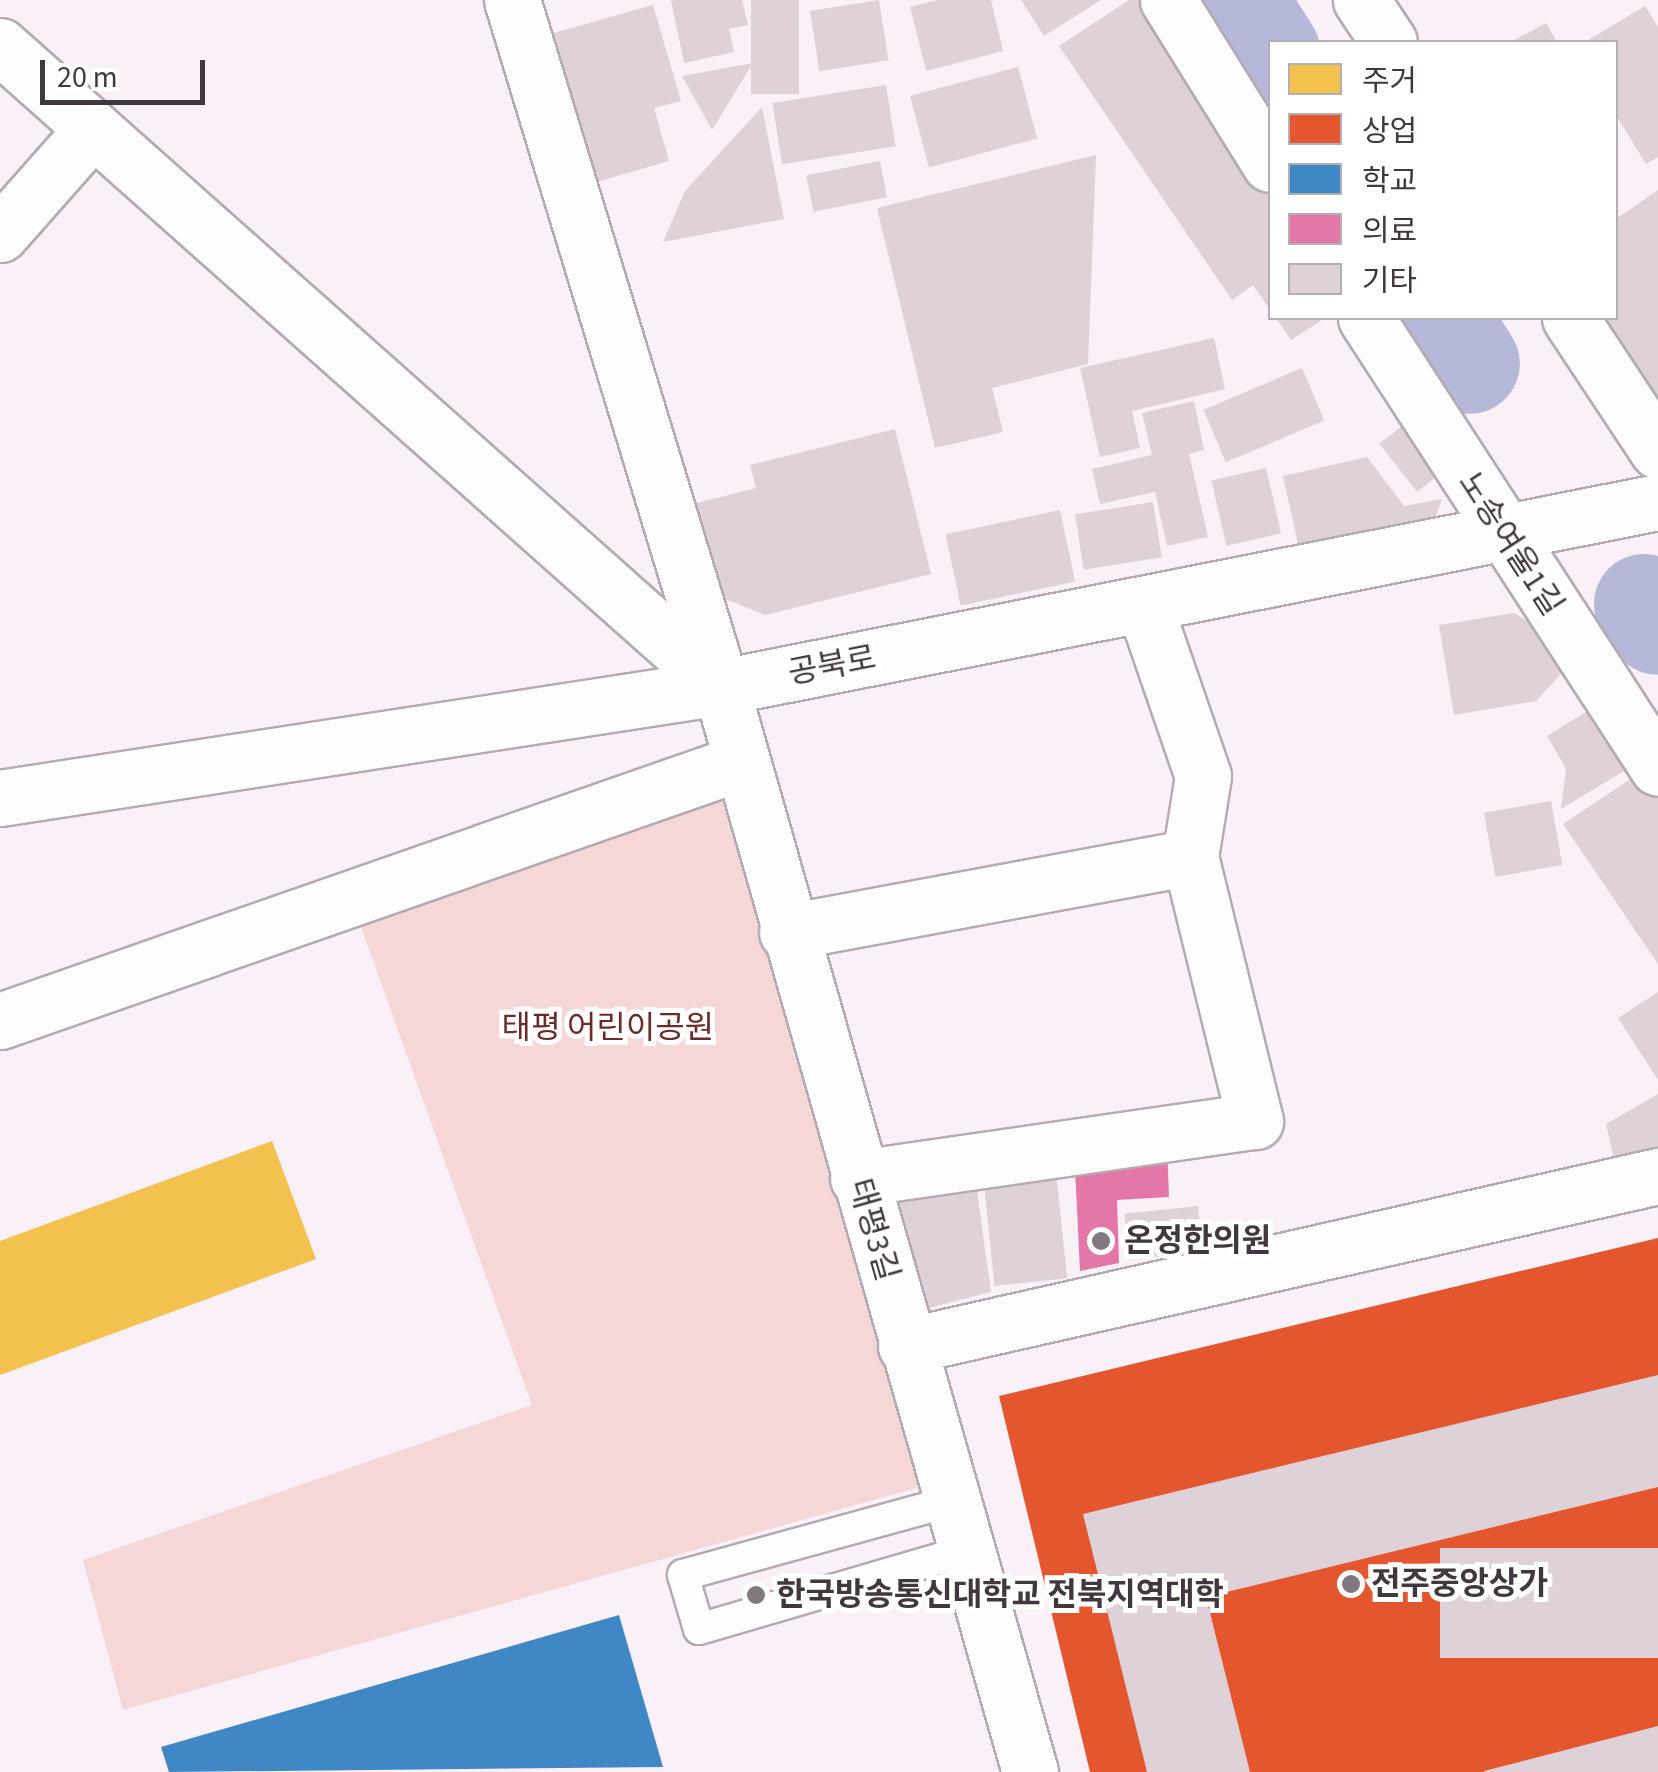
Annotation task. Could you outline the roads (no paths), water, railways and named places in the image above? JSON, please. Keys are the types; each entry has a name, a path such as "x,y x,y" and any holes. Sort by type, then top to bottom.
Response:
{"street":[{"name":"태평3길","path":"512,0 721,687 738,763 1030,1772"},
{"path":"1168,0 1268,161"},
{"path":"1361,0 1388,40"},
{"path":"0,46 91,131 721,687"},
{"path":"0,234 91,131"},
{"name":"노송여울1길","path":"1367,320 1501,532 1658,768"},
{"path":"1571,320 1658,451"},
{"name":"공북로","path":"0,798 721,687 1145,608 1658,502"},
{"path":"858,1178 1256,1121 1190,858 1203,776 1145,608"},
{"path":"0,1022 738,763"},
{"path":"787,932 1190,858"},
{"path":"906,1346 1658,1176"}],"lane":[{"path":"959,1526 699,1630 684,1576 959,1526"}],"waterway":[{"path":"1237,0 1268,49"},
{"path":"1442,320 1470,364"},
{"path":"1644,604 1658,625"}],"place":[{"name":"온정한의원","path":"1101,1241"},
{"name":"전주중앙상가","path":"1351,1584"},
{"name":"한국방송통신대학교 전북지역대학","path":"756,1595"}],"park label":[{"name":"태평 어린이공원","path":"608,1028"}]}
